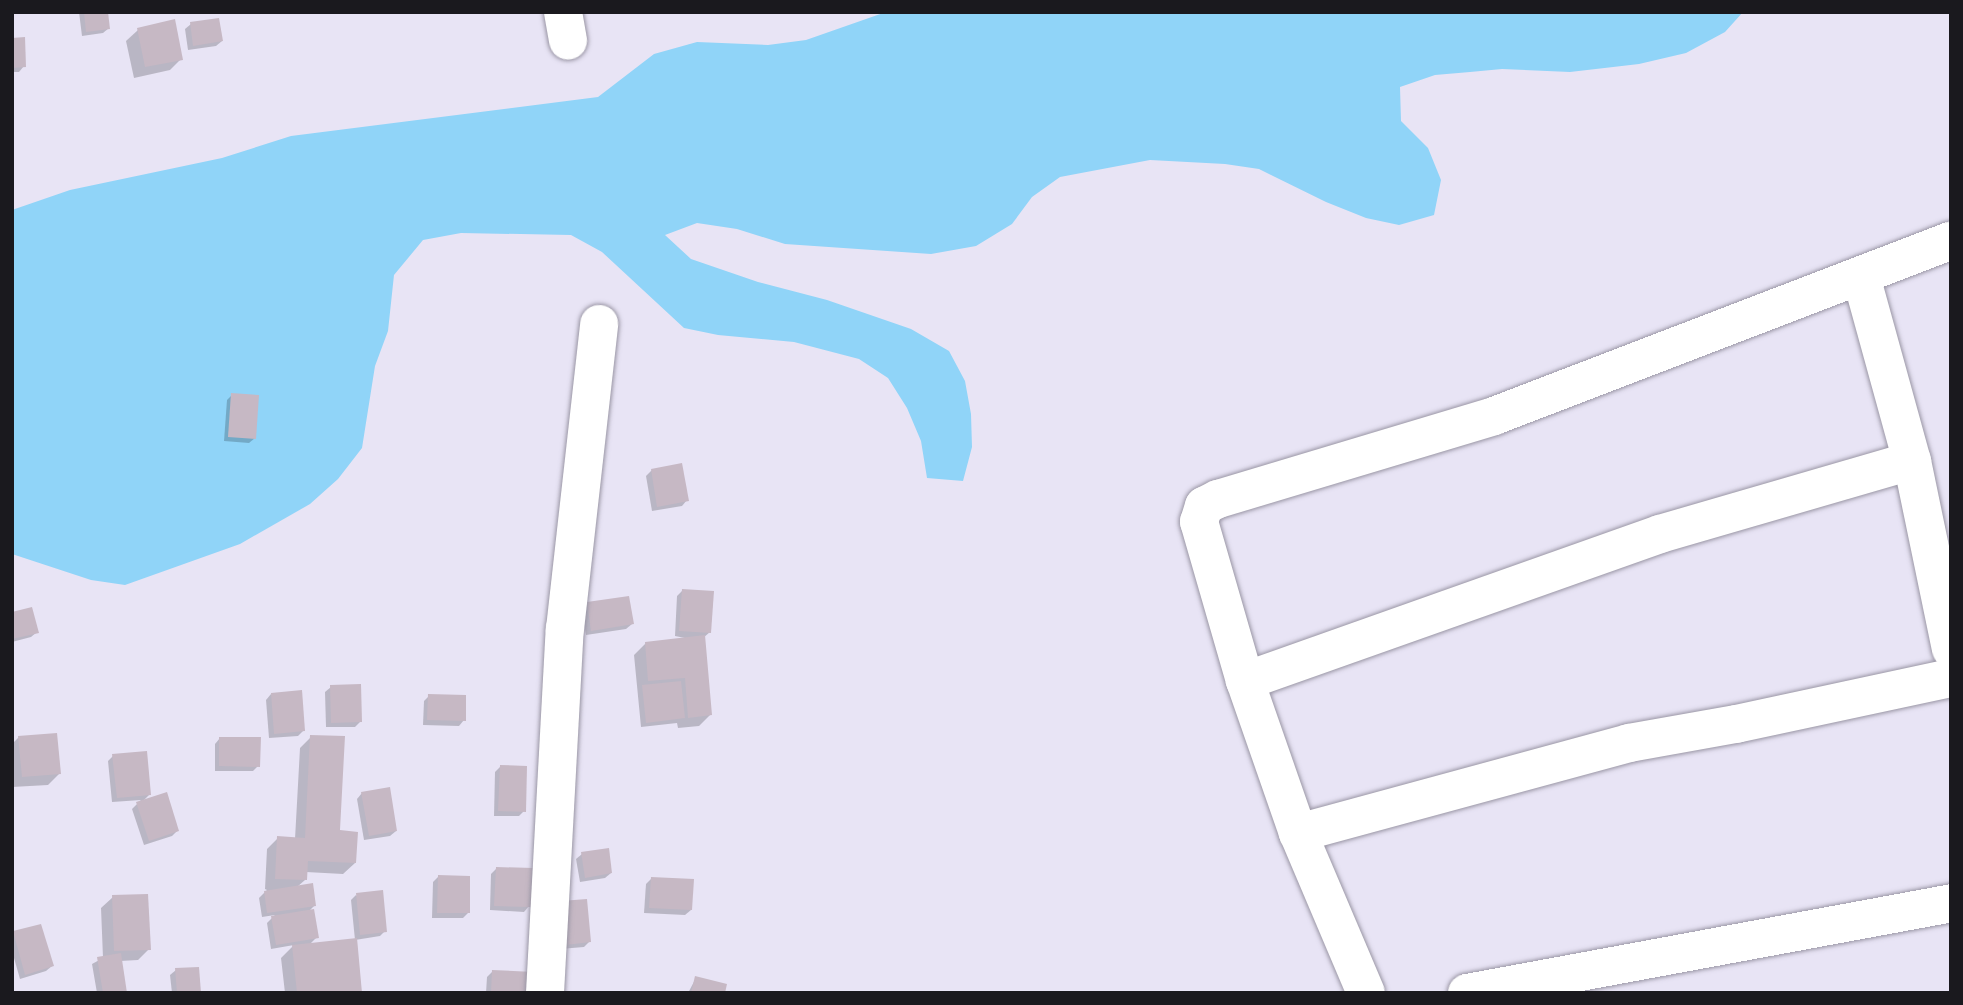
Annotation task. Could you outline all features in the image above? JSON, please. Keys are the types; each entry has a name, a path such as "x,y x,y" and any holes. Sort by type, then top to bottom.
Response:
{"street":[{"path":"1366,993 1298,833 1245,681 1199,522 1204,506 1218,499 1494,416 1951,241"},
{"path":"1861,276 1912,461 1951,649"},
{"path":"545,993 565,629 600,324"},
{"path":"1245,681 1660,534 1912,461"},
{"path":"1298,833 1629,743 1736,724 1951,678"},
{"path":"1466,993 1951,903"}],"water":[{"path":"886,12 1743,12 1725,32 1686,53 1639,64 1570,72 1502,69 1435,75 1400,87 1401,121 1428,148 1441,180 1434,215 1399,225 1366,218 1326,202 1259,169 1225,164 1150,160 1060,177 1032,197 1012,224 976,246 931,254 785,244 737,229 697,223 665,235 691,259 758,282 827,300 911,329 949,351 965,381 971,414 972,447 963,481 927,478 921,441 907,408 888,378 859,359 794,342 718,335 684,328 602,252 571,235 461,233 423,240 394,275 388,331 375,366 362,448 338,479 310,504 240,544 125,585 91,580 12,554 12,210 70,190 222,158 291,136 598,97 654,54 697,42 768,45 806,40"}],"building":[{"path":"84,12 108,12 110,29 86,32"},
{"path":"219,18 223,41 193,46 190,22"},
{"path":"175,19 183,60 145,67 137,28"},
{"path":"25,37 26,67 12,68 12,38"},
{"path":"231,393 259,395 256,439 228,437"},
{"path":"682,463 689,501 657,507 651,469"},
{"path":"682,589 714,591 711,633 679,631"},
{"path":"629,596 634,624 591,631 587,602"},
{"path":"32,607 39,633 12,639 12,612"},
{"path":"705,635 712,715 688,718 685,678 648,681 645,642"},
{"path":"681,681 685,718 646,723 642,685"},
{"path":"361,684 362,722 331,723 330,685"},
{"path":"302,690 305,731 274,734 271,693"},
{"path":"428,694 466,695 466,721 427,720"},
{"path":"57,733 61,774 22,777 18,736"},
{"path":"310,735 345,736 340,830 358,832 356,863 308,861 307,880 275,879 277,836 305,838"},
{"path":"219,737 261,737 260,767 219,766"},
{"path":"147,751 151,795 117,798 112,754"},
{"path":"500,765 527,766 526,812 498,811"},
{"path":"390,787 397,831 369,836 361,792"},
{"path":"167,792 179,831 149,841 136,802"},
{"path":"609,848 612,873 585,878 581,852"},
{"path":"496,867 533,868 531,907 494,906"},
{"path":"438,875 470,876 470,913 437,913"},
{"path":"651,877 694,879 692,910 649,908"},
{"path":"313,883 316,906 267,913 264,891"},
{"path":"383,890 387,932 360,935 356,893"},
{"path":"148,894 151,950 114,951 112,895"},
{"path":"587,899 591,942 565,945 561,901"},
{"path":"314,909 319,938 276,945 271,916"},
{"path":"41,924 54,966 25,975 13,931"},
{"path":"357,938 362,993 297,993 292,945"},
{"path":"121,953 127,993 103,993 97,957"},
{"path":"199,967 201,993 177,993 175,968"},
{"path":"492,970 534,972 533,993 491,993"},
{"path":"695,976 727,984 725,993 691,993"}]}
